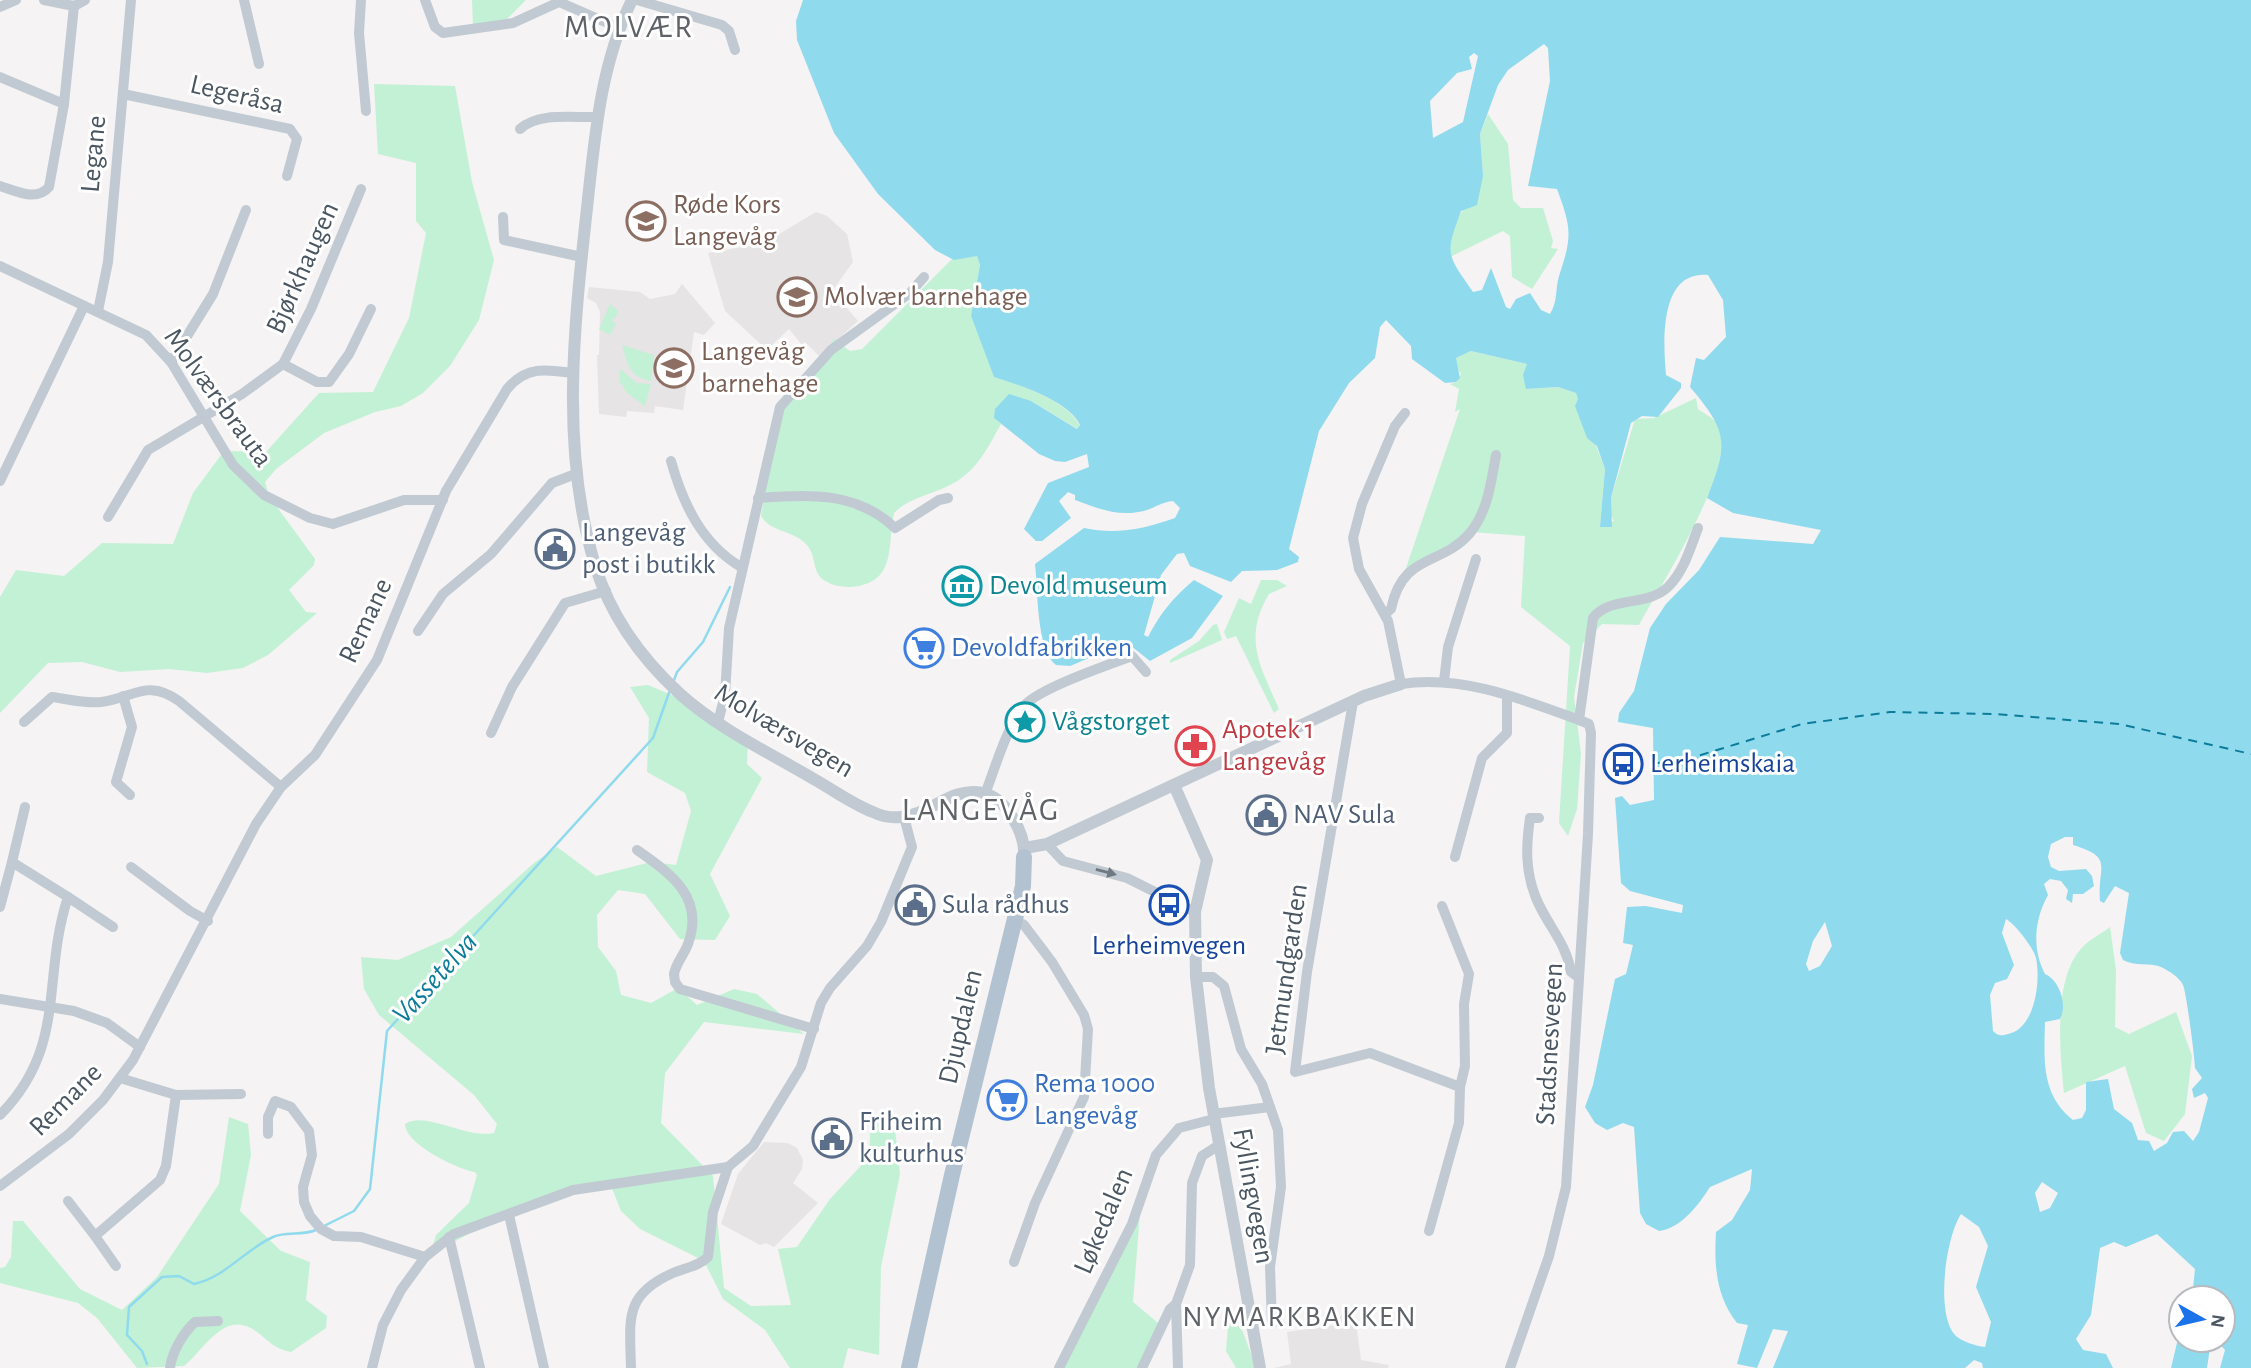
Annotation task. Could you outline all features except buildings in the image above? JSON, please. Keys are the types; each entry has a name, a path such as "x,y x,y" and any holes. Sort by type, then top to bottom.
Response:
{"main road":[{"name":"Djupdalen","path":"909,1368 1015,911 1018,877 1025,852"}],"street":[{"path":"0,7 16,0"},
{"path":"44,0 74,6 85,0"},
{"name":"Legane","path":"98,311 108,262 131,0"},
{"path":"244,0 259,64"},
{"path":"360,0 359,33 366,111"},
{"path":"425,0 435,27 443,33 513,23 559,2 619,28"},
{"name":"Molværsvegen","path":"735,50 729,31 722,25 634,0 619,28 596,117 573,373 578,473 589,542 606,591 636,644 666,681 691,704 872,812 904,817"},
{"path":"0,186 31,195 48,190 56,165 74,6"},
{"path":"0,77 64,104"},
{"name":"Legeråsa","path":"123,94 290,129 297,139 287,176"},
{"path":"520,129 526,123 549,118 596,117"},
{"name":"Bjørkhaugen","path":"108,517 148,450 264,380 283,364 311,309 361,189"},
{"path":"171,362 213,295 246,211"},
{"path":"503,216 504,240 582,257"},
{"name":"Molværsbrauta","path":"0,266 146,335 171,362 233,465 253,487 319,522 343,522 380,505 404,500 443,500"},
{"path":"718,722 725,695 727,642 741,567 779,411 788,394 831,349 903,299 924,277"},
{"path":"0,481 84,306"},
{"name":"Bjørkhaugen","path":"283,364 317,382 329,382 349,354 371,309"},
{"name":"Remane","path":"0,1186 69,1134 120,1079 208,920 256,824 281,787 316,755 377,660 443,500 466,455 514,381 527,372 547,369 573,373"},
{"path":"1401,684 1385,614 1359,569 1354,553 1354,527 1395,426 1405,413"},
{"path":"1385,614 1391,609 1395,590 1404,577 1423,561 1456,545 1471,532 1484,509 1496,455"},
{"path":"671,461 682,495 713,547 741,567"},
{"name":"Remane","path":"418,631 443,594 491,554 552,484 578,473"},
{"path":"758,498 800,495 836,498 868,510 895,528 939,500 948,498"},
{"name":"Stadsnesvegen","path":"1510,1368 1549,1256 1563,1202 1591,748 1589,724 1580,720 1593,618 1603,609 1644,600 1664,590 1683,566 1698,528"},
{"path":"1444,681 1448,647 1476,559"},
{"path":"491,733 506,698 565,603 606,591"},
{"path":"985,794 1010,733 1028,703 1042,692 1132,656 1146,671"},
{"path":"372,1368 383,1325 391,1307 425,1257 449,1237 471,1226 509,1215 573,1190 728,1167 741,1158 762,1133 801,1067 821,1003 830,988 873,938 912,847 904,817 960,793 992,796 1013,820 1025,852 1353,702 1401,684 1444,681 1468,684 1580,720"},
{"path":"24,722 52,697 97,702 148,689 168,693 281,787"},
{"path":"123,696 132,727 116,782 130,795"},
{"path":"1455,857 1482,758 1507,733 1507,696"},
{"name":"Jetmundgarden","path":"1353,702 1307,972 1295,1072 1370,1053 1460,1087"},
{"name":"Fyllingvegen","path":"1174,785 1208,860 1195,912 1196,976 1214,1117 1260,1368"},
{"path":"0,906 25,807"},
{"path":"1539,818 1530,818 1525,856 1537,899 1563,942 1571,972 1578,976"},
{"path":"1047,844 1063,861 1127,878 1195,912"},
{"path":"637,850 675,878 692,908 692,928 674,974 680,989 814,1029"},
{"path":"12,862 113,927"},
{"path":"131,867 190,911 208,920"},
{"path":"0,1115 20,1094 36,1066 50,1004 68,897"},
{"path":"1429,1231 1459,1123 1460,1087 1465,1066 1464,1004 1469,974 1442,906"},
{"path":"1014,1262 1035,1203 1084,1097 1088,1029 1084,1015 1052,962 1015,911"},
{"name":"Fyllingvegen","path":"1196,976 1213,977 1222,983 1241,1049 1262,1084 1278,1130 1281,1187 1270,1267 1272,1324"},
{"path":"0,999 50,1004 107,1023 140,1047"},
{"path":"120,1079 176,1096 242,1094"},
{"path":"95,1236 160,1180 166,1166 176,1096"},
{"path":"268,1134 268,1117 275,1101 286,1104 306,1124 313,1143 303,1187 304,1202 320,1227 334,1236 361,1237 425,1257"},
{"name":"Fyllingvegen","path":"1214,1117 1270,1107"},
{"name":"Løkedalen","path":"1059,1368 1132,1224 1156,1155 1179,1128 1214,1117"},
{"path":"1178,1368 1176,1304 1190,1265 1193,1175 1202,1156 1219,1145"},
{"path":"631,1368 629,1325 635,1300 652,1284 701,1263 708,1256 713,1212 728,1167"},
{"path":"68,1201 116,1266"},
{"path":"509,1215 544,1368"},
{"path":"449,1237 480,1368"},
{"path":"1142,1368 1170,1309 1176,1304"},
{"path":"170,1368 174,1352 188,1328 195,1322 218,1321"}],"shaded area":[{"path":"816,212 827,216 847,234 853,262 832,291 858,321 819,356 805,342 802,345 789,329 767,350 725,311 708,253 764,243"},
{"path":"682,284 715,323 704,335 694,332 683,410 655,406 654,413 627,411 626,417 599,414 597,355 600,312 596,303 587,298 589,287 640,292 650,299 675,294"},
{"path":"764,1142 788,1143 797,1148 803,1160 802,1169 793,1183 818,1203 774,1247 766,1243 760,1245 721,1224 738,1174"},
{"path":"1342,1314 1355,1315 1361,1360 1389,1365 1388,1368 1274,1368 1291,1364 1287,1332 1335,1325"}],"green space":[{"path":"472,0 526,0 504,22 473,26"},
{"path":"374,84 455,86 472,182 494,260 479,320 450,366 423,393 401,406 375,412 324,433 276,469 265,482 269,496 315,559 314,565 289,590 306,612 317,613 268,655 243,668 207,673 169,669 120,672 82,662 48,663 0,713 0,597 16,570 64,576 102,543 173,544 193,493 224,451 266,452 319,393 373,392 409,318 426,233 416,221 416,163 378,154"},
{"path":"1488,114 1508,144 1513,200 1521,208 1543,208 1553,241 1551,248 1558,249 1532,289 1512,277 1510,236 1503,231 1450,257 1455,223 1483,176 1480,134"},
{"path":"977,255 980,265 971,316 994,376 1055,402 1074,417 1080,426 1078,429 1031,401 994,418 1001,424 980,460 966,474 958,481 906,504 894,513 887,561 876,579 851,587 828,582 818,574 806,544 770,525 761,516 780,408 834,339 850,351 862,349 952,259"},
{"path":"610,304 618,311 616,317 611,320 616,324 610,335 599,329"},
{"path":"622,345 654,355 651,381 634,373"},
{"path":"1471,351 1527,364 1526,389 1558,387 1576,393 1605,469 1600,527 1614,521 1609,512 1611,498 1635,419 1654,418 1696,398 1698,409 1716,422 1722,439 1719,463 1709,492 1679,554 1639,625 1602,624 1583,643 1574,697 1581,754 1577,809 1568,836 1559,823 1570,646 1521,607 1525,536 1471,532 1404,574 1460,409 1455,412 1459,389 1450,384 1456,382 1461,374 1455,364 1456,358"},
{"path":"620,369 637,383 651,384 645,406 627,393 619,381"},
{"path":"1261,580 1277,580 1287,586 1269,594 1257,625 1257,653 1279,709 1274,713 1236,636 1227,639 1224,632 1239,598 1251,604"},
{"path":"1217,624 1222,640 1170,663 1170,660 1199,641"},
{"path":"648,685 700,707 748,739 747,764 762,778 710,874 730,916 715,940 680,939 645,894 618,890 597,915 598,947 616,971 621,995 651,1003 678,988 697,1005 734,989 757,994 804,1034 704,1022 665,1073 661,1123 713,1176 724,1288 751,1306 791,1305 778,1249 797,1247 830,1199 869,1157 871,1115 895,1129 900,1174 881,1267 879,1355 848,1348 843,1368 790,1368 765,1330 723,1299 704,1261 640,1229 621,1211 610,1183 508,1212 452,1243 432,1249 436,1235 469,1203 477,1175 422,1147 407,1132 405,1124 423,1120 483,1134 494,1133 497,1124 474,1095 379,1015 364,989 361,957 398,960 451,937 534,863 557,847 596,876 651,862 676,865 691,811 685,793 647,772 649,718 630,687"},
{"path":"2110,927 2116,970 2115,1027 2129,1034 2176,1012 2192,1056 2185,1114 2164,1141 2146,1133 2125,1066 2064,1093 2060,1019 2066,980 2071,963 2080,950"},
{"path":"229,1117 248,1124 251,1155 240,1211 281,1251 310,1262 306,1300 327,1316 326,1328 291,1352 277,1347 246,1326 235,1325 217,1333 184,1366 137,1368 97,1318 78,1303 0,1283 0,1268 5,1267 11,1257 13,1221 23,1221 80,1289 122,1310 157,1277 219,1184"},
{"path":"1140,1213 1133,1302 1164,1328 1144,1368 1059,1368"},
{"path":"1229,1313 1243,1332 1256,1368 1236,1368 1226,1351"}],"water":[{"path":"803,0 2251,0 2251,1368 2220,1368 2224,1354 2237,1354 2237,1284 2193,1284 2195,1269 2157,1234 2126,1247 2114,1242 2100,1248 2091,1315 2076,1339 2083,1350 2106,1354 2113,1368 1983,1368 1982,1363 1974,1360 1965,1368 1773,1368 1788,1331 1773,1329 1757,1368 1737,1364 1748,1325 1737,1323 1721,1291 1716,1269 1716,1232 1732,1220 1750,1190 1752,1169 1710,1187 1695,1208 1682,1220 1659,1231 1646,1224 1640,1213 1634,1127 1623,1123 1607,1130 1595,1123 1585,1107 1593,1085 1615,979 1626,974 1633,945 1623,943 1627,907 1646,906 1682,913 1683,905 1630,891 1621,883 1615,798 1622,796 1630,805 1654,800 1653,728 1618,722 1619,713 1634,691 1650,628 1666,604 1699,570 1720,537 1813,544 1821,530 1733,513 1707,498 1719,464 1721,439 1712,416 1690,387 1696,358 1704,360 1726,337 1723,300 1708,275 1692,277 1680,284 1672,296 1665,328 1666,375 1681,383 1681,388 1658,417 1642,416 1631,423 1611,498 1612,527 1600,527 1605,469 1597,446 1587,438 1575,406 1578,399 1576,393 1558,387 1526,389 1523,375 1527,364 1471,351 1456,358 1460,378 1456,382 1445,383 1412,359 1411,346 1386,320 1380,327 1375,358 1349,383 1319,431 1289,549 1299,557 1298,562 1277,570 1242,571 1231,582 1190,566 1184,553 1177,554 1161,575 1144,635 1148,637 1168,606 1194,580 1223,596 1192,638 1150,661 1131,646 1123,644 1070,666 1056,665 1049,657 1041,633 1035,564 1084,528 1119,531 1141,528 1175,518 1180,508 1173,501 1147,510 1119,513 1075,500 1075,495 1068,492 1059,501 1071,518 1042,541 1036,541 1024,529 1048,483 1089,467 1087,454 1065,462 1039,454 994,418 995,409 1009,394 1031,401 1077,429 1080,425 1074,416 1055,401 994,377 971,316 980,265 977,256 954,260 935,250 878,194 834,133 797,40 796,21","holes":["1544,44 1548,48 1550,81 1528,186 1557,189 1568,224 1568,242 1550,314 1541,310 1530,293 1516,299 1510,309 1506,307 1491,268 1482,290 1473,292 1457,269 1451,253 1452,237 1461,211 1477,205 1483,176 1480,134 1498,85 1508,70","1474,53 1478,56 1463,122 1433,138 1430,101 1457,73 1472,69 1469,57","2065,837 2073,837 2073,845 2095,854 2101,864 2100,901 2104,903 2115,886 2129,893 2120,953 2123,960 2161,967 2183,985 2195,1068 2202,1078 2192,1089 2194,1098 2205,1093 2208,1098 2199,1132 2193,1141 2184,1131 2173,1132 2167,1143 2154,1151 2149,1141 2138,1140 2132,1123 2114,1109 2108,1079 2086,1082 2086,1110 2082,1118 2073,1120 2055,1099 2045,1063 2045,1022 2060,1019 2063,1006 2061,993 2054,981 2045,974 2038,955 2037,924 2048,895 2044,884 2050,879 2061,881 2068,890 2066,899 2072,903 2073,894 2083,894 2094,886 2092,876 2086,869 2059,871 2051,867 2048,857 2051,844","2006,919 2028,942 2036,958 2038,979 2034,1003 2024,1023 2017,1030 2000,1035 1993,1031 1990,995 1995,983 2007,979 2014,965 2002,933","1825,922 1832,946 1820,966 1809,971 1806,964 1813,941","2042,1182 2058,1193 2050,1208 2040,1212 2035,1193","1961,1214 1979,1227 1988,1246 1976,1287 1991,1322 1985,1347 1973,1345 1955,1335 1945,1310 1947,1257"]},
{"path":"2174,1354 2209,1354 2207,1368 2171,1368"}],"waterway":[{"name":"Vassetelva","path":"674,680 677,672 703,642 730,587"},
{"name":"Vassetelva","path":"322,1227 354,1211 370,1189 387,1031 653,738 670,690"},
{"name":"Vassetelva","path":"147,1364 142,1351 127,1335 129,1307 162,1277 179,1276 194,1284 205,1281 273,1237 316,1230"}],"ferry route":[{"path":"1653,763 1678,762 1802,724 1890,712 1995,714 2119,724 2251,754"}],"place":[{"name":"Røde Kors Langevåg","path":"646,221"},
{"name":"Molvær barnehage","path":"797,297"},
{"name":"Langevåg barnehage","path":"674,368"},
{"name":"Langevåg post i butikk","path":"555,549"},
{"name":"Devold museum","path":"962,586"},
{"name":"Devoldfabrikken","path":"924,648"},
{"name":"Vågstorget","path":"1025,722"},
{"name":"Apotek 1 Langevåg","path":"1195,746"},
{"name":"Lerheimskaia","path":"1623,764"},
{"name":"NAV Sula","path":"1266,815"},
{"name":"Sula rådhus","path":"915,905"},
{"name":"Lerheimvegen","path":"1169,905"},
{"name":"Rema 1000 Langevåg","path":"1007,1100"},
{"name":"Friheim kulturhus","path":"832,1138"}],"district":[{"name":"MOLVÆR","path":"629,27"},
{"name":"LANGEVÅG","path":"981,810"},
{"name":"NYMARKBAKKEN","path":"1300,1317"}]}
